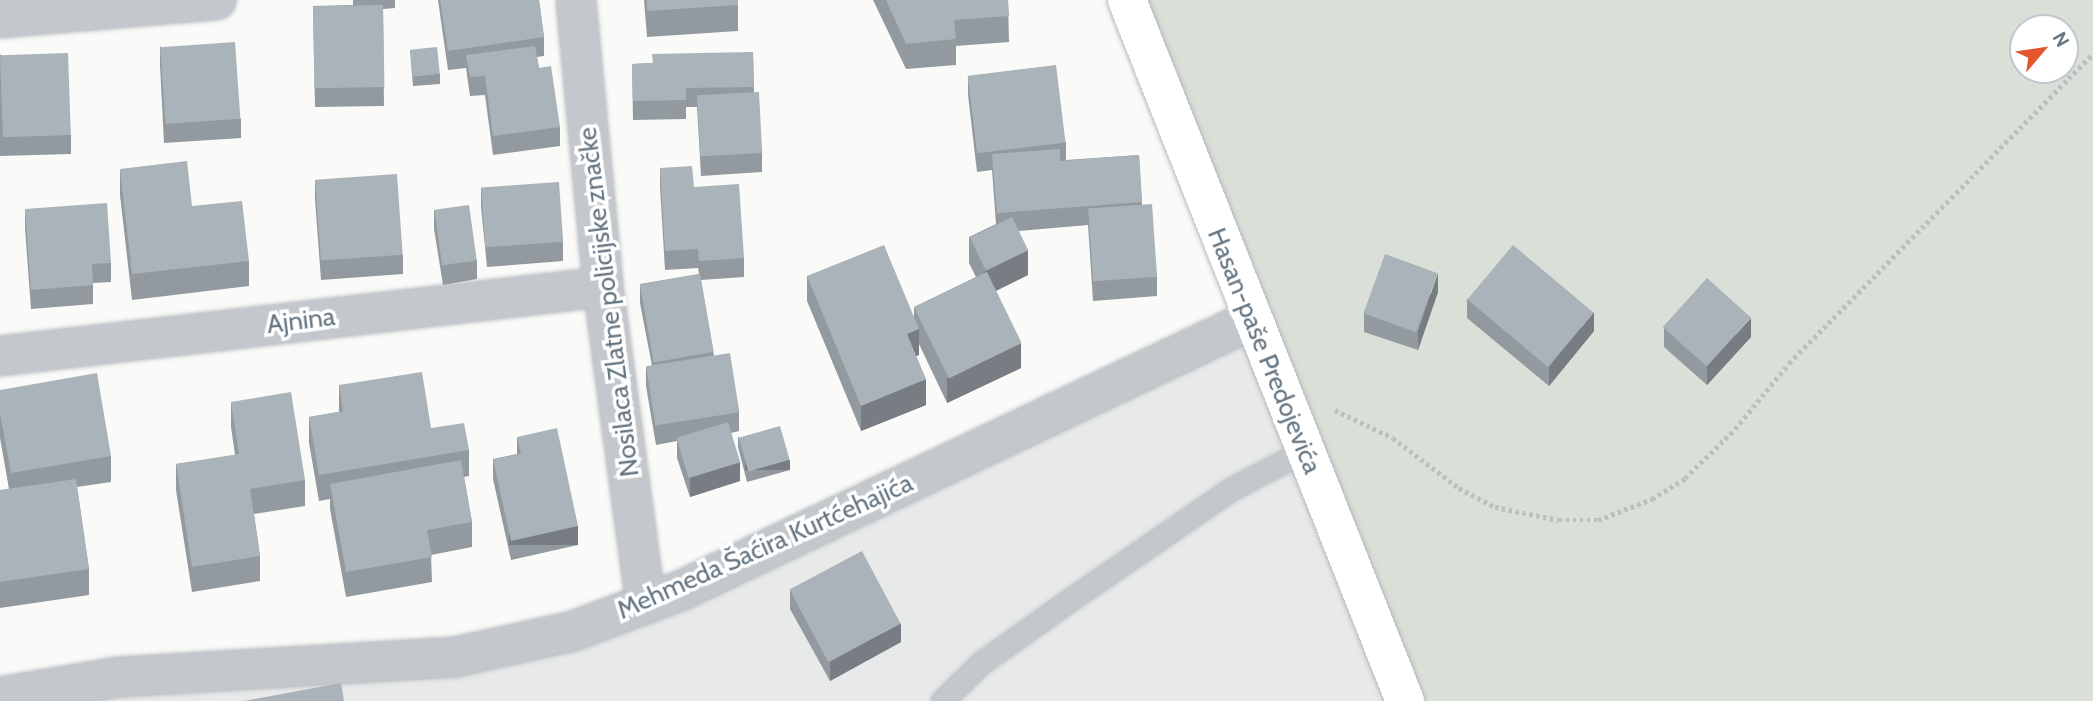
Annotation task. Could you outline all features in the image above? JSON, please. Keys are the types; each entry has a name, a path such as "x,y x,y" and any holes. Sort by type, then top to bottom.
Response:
{"main road":[{"name":"Hasan-paše Predojevića","path":"1126,0 1282,399 1405,701"}],"street":[{"path":"0,18 216,0"},
{"name":"Nosilaca Zlatne policijske značke","path":"576,0 603,286 646,604"},
{"name":"Ajnina","path":"0,356 603,286"},
{"name":"Mehmeda Šaćira Kurtćehajića","path":"0,697 118,677 455,657 573,631 646,604 1251,320"}],"lane":[{"path":"942,701 981,663 1064,604 1233,488 1304,451"}],"path":[{"path":"1282,399 1346,412 1393,438 1459,488 1495,507 1559,520 1598,520 1620,514 1652,499 1695,468 1735,429 1798,354 2093,54"}],"shaded area":[{"path":"1127,0 2093,0 2093,701 1405,701"},
{"path":"1251,320 1405,701 0,701 573,631"}],"building":[{"path":"440,0 539,0 544,37 448,51"},
{"path":"647,0 738,0 738,5 647,11"},
{"path":"886,0 1008,0 1009,16 954,20 956,39 906,44"},
{"path":"383,5 384,87 314,88 313,6"},
{"path":"235,42 240,119 166,124 160,47"},
{"path":"535,46 539,68 551,66 560,127 493,136 485,76 470,77 466,55"},
{"path":"437,47 440,74 413,77 410,50"},
{"path":"753,52 754,87 686,88 686,100 633,101 632,64 653,63 652,54"},
{"path":"68,53 71,135 3,137 0,55"},
{"path":"1056,65 1066,142 977,153 968,76"},
{"path":"759,92 762,153 700,156 697,95"},
{"path":"1060,149 1060,161 1139,155 1142,202 997,213 992,154"},
{"path":"187,161 192,206 242,201 249,261 132,274 120,169"},
{"path":"692,166 694,187 739,184 744,258 699,261 698,249 665,251 660,168"},
{"path":"397,174 403,255 321,261 315,180"},
{"path":"559,182 563,242 485,247 481,187"},
{"path":"107,203 111,263 92,264 93,285 31,290 25,209"},
{"path":"1152,204 1157,277 1093,281 1088,208"},
{"path":"469,205 477,260 442,265 434,210"},
{"path":"1012,217 1028,250 986,271 970,238"},
{"path":"884,245 919,329 907,334 926,379 861,406 807,276"},
{"path":"1513,245 1593,312 1548,367 1467,299"},
{"path":"1385,254 1438,273 1416,332 1363,313"},
{"path":"987,272 1022,343 949,379 914,308"},
{"path":"700,274 714,352 654,362 640,285"},
{"path":"1707,278 1751,317 1707,367 1663,327"},
{"path":"730,353 739,412 655,426 646,366"},
{"path":"422,372 431,428 464,423 469,450 319,475 309,417 343,411 339,385"},
{"path":"97,373 111,456 11,473 0,413 0,390"},
{"path":"291,392 305,480 250,489 260,556 192,567 176,464 239,454 231,402"},
{"path":"728,422 740,462 689,478 676,438"},
{"path":"780,426 790,460 748,471 739,438"},
{"path":"557,428 578,526 511,541 493,459 521,454 517,437"},
{"path":"461,460 472,522 427,530 432,557 346,572 330,484"},
{"path":"76,479 89,569 0,582 0,490"},
{"path":"862,551 900,623 828,662 790,589"},
{"path":"341,683 344,701 244,701"}]}
